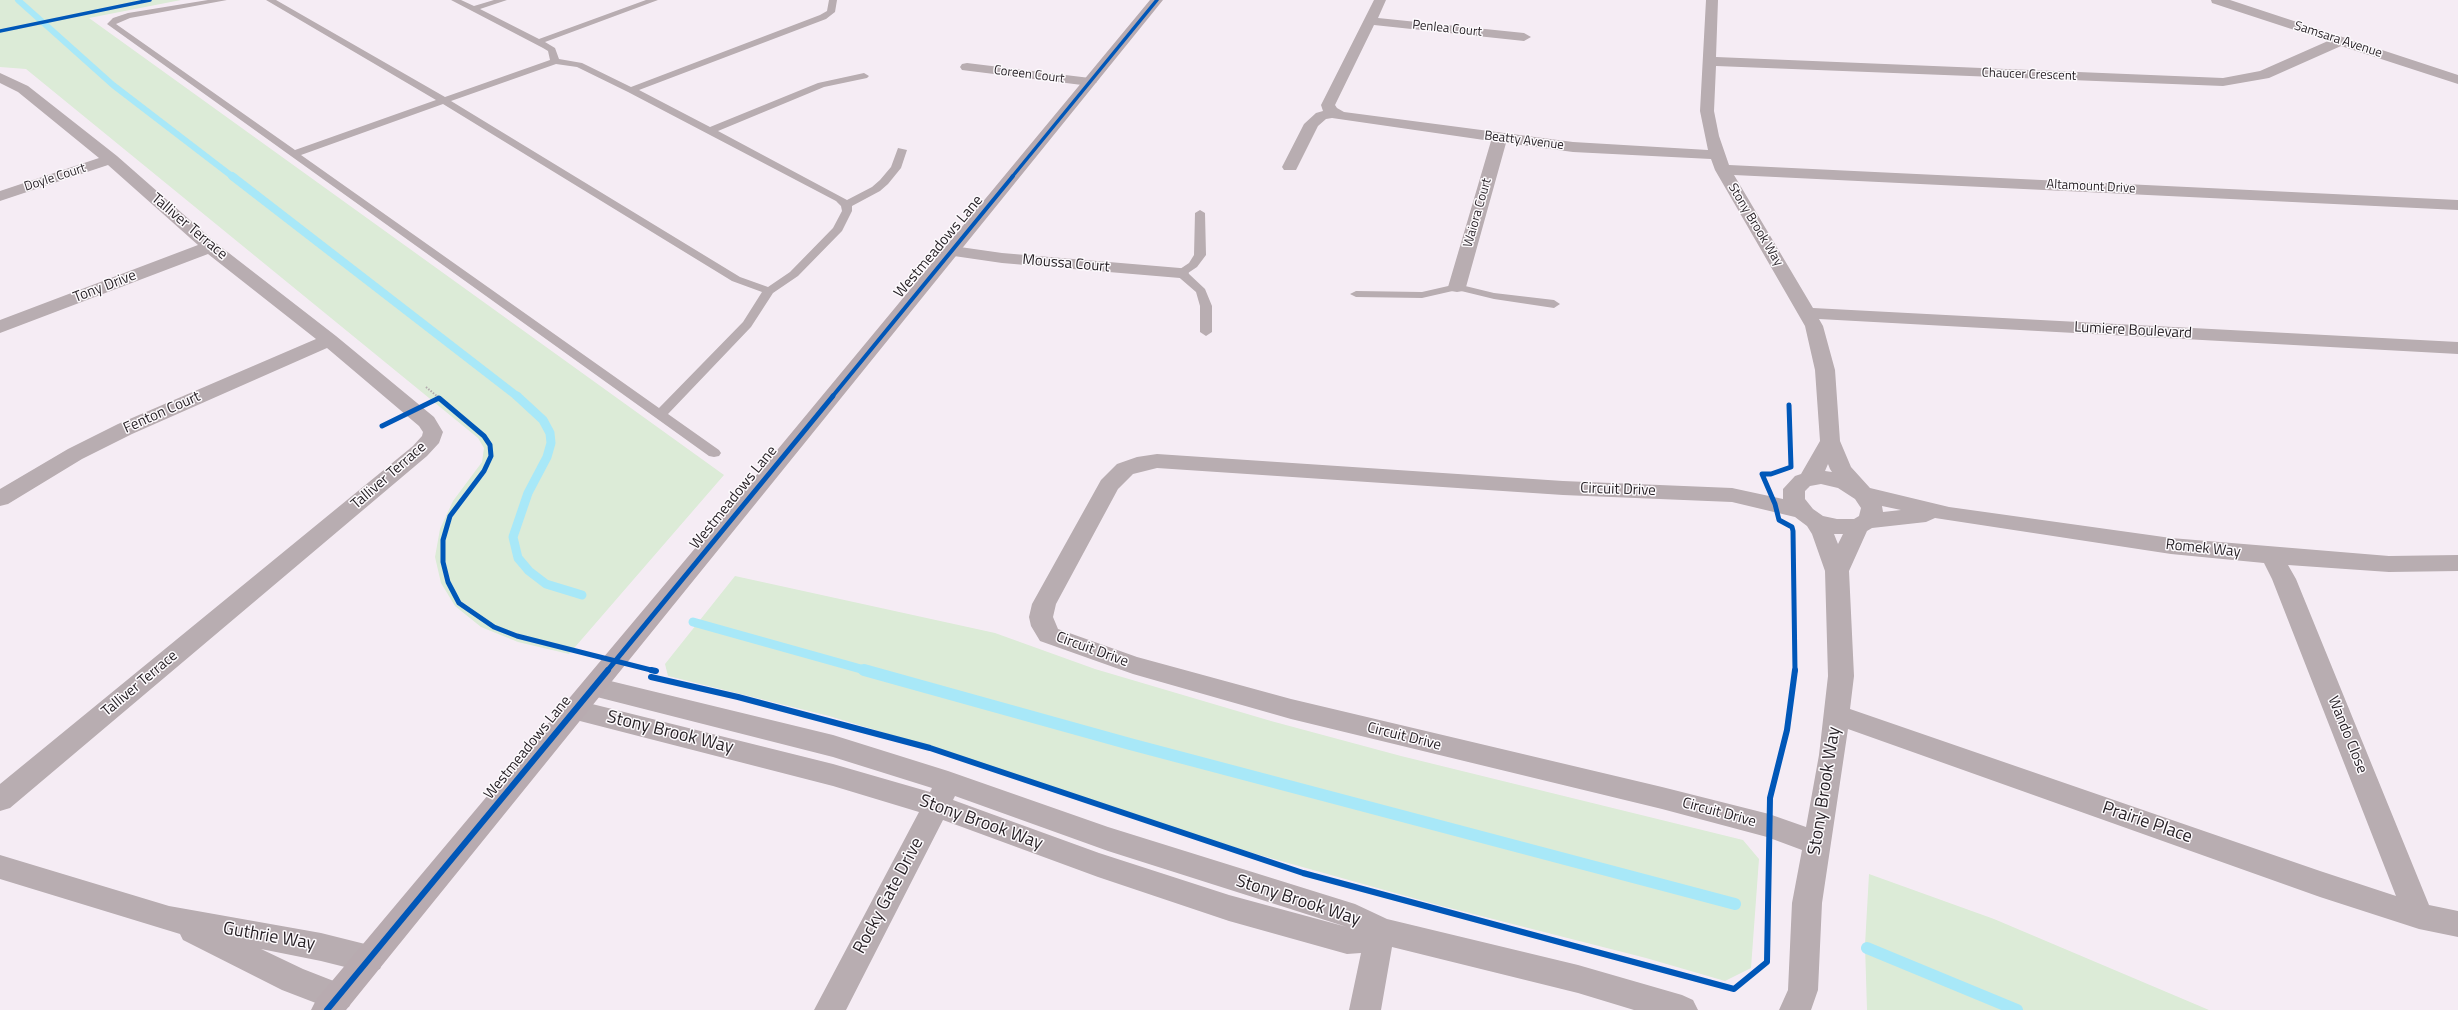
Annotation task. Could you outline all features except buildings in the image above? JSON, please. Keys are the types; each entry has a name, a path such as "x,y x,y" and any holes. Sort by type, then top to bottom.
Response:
{"street":[{"name":"Westmeadows Lane","path":"333,1003 576,710 1157,0"},
{"path":"1334,114 1329,109 1330,101 1380,0"},
{"name":"Samsara Avenue","path":"2217,0 2458,80"},
{"path":"2235,6 2248,0"},
{"name":"Stony Brook Way","path":"1711,1 1708,123 1717,154 1724,170 1807,313 1819,339 1824,363 1830,441 1841,469 1872,508 1871,515 1863,524 1837,571"},
{"name":"Penlea Court","path":"1370,21 1524,37"},
{"name":"Chaucer Crescent","path":"1709,61 2223,82 2264,75 2340,41"},
{"name":"Coreen Court","path":"967,67 1090,82"},
{"name":"Talliver Terrace","path":"0,77 22,89 110,159 210,247 329,340 427,422 433,432 427,445 0,800"},
{"path":"0,94 22,89"},
{"path":"1290,167 1312,124 1321,116 1334,114"},
{"name":"Beatty Avenue","path":"1334,114 1356,120 1594,149 1717,154"},
{"name":"Waiora Court","path":"1457,287 1500,138"},
{"name":"Doyle Court","path":"0,196 110,159"},
{"name":"Altamount Drive","path":"1724,170 2458,205"},
{"name":"Tony Drive","path":"0,327 210,247"},
{"name":"Moussa Court","path":"953,251 1002,258 1180,273"},
{"name":"Lumiere Boulevard","path":"1807,313 2458,348"},
{"name":"Fenton Court","path":"0,499 75,454 125,429 329,340"},
{"path":"1802,483 1830,441"},
{"name":"Circuit Drive","path":"1816,843 1769,826 1662,798 1472,754 1291,709 1133,665 1049,634 1043,626 1041,617 1044,604 1109,485 1125,469 1137,464 1157,461 1563,488 1732,495 1833,479 1860,491"},
{"name":"Stony Brook Way","path":"1794,1010 1803,990 1807,903 1838,715 1841,643 1837,571 1823,534 1794,500 1802,483"},
{"name":"Romek Way","path":"1860,491 1949,514 2150,543 2271,556 2389,564 2458,563"},
{"name":"Circuit Drive","path":"1732,495 1808,516 1837,527 1863,524"},
{"name":"Romek Way","path":"1863,524 1949,514"},
{"name":"Wando Close","path":"2271,556 2284,579 2420,916"},
{"name":"Stony Brook Way","path":"594,687 834,746 1098,865 1229,908 1347,942 1363,939 1381,931"},
{"name":"Stony Brook Way","path":"576,710 833,775 943,794"},
{"name":"Prairie Place","path":"1838,715 2320,884 2420,916 2458,924"},
{"name":"Rocky Gate Drive","path":"830,1010 943,794"},
{"name":"Guthrie Way","path":"0,867 168,919 321,947 369,959"},
{"name":"Guthrie Way","path":"168,919 293,980 333,1003"},
{"path":"1365,1010 1367,991 1381,931 1578,980 1682,1010"}],"lane":[{"path":"223,0 128,16 116,20 111,24 714,453"},
{"path":"270,0 443,100 736,279 769,291"},
{"path":"456,0 552,50 555,61"},
{"path":"473,9 502,0"},
{"path":"538,42 654,0"},
{"path":"631,90 823,17 831,12 833,0"},
{"path":"294,154 555,61 579,65 631,90 834,195 846,205 847,212 838,229 794,274 769,291 747,324 660,414"},
{"path":"710,131 821,85 864,76"},
{"path":"846,205 884,182 896,168 902,150"},
{"path":"1200,213 1200,255 1193,265 1180,273 1191,280 1201,292 1206,306 1206,332"},
{"path":"1356,294 1422,295 1457,287 1494,296 1554,304"}],"green space":[{"path":"0,0 181,0 89,18 724,475 569,654 518,642 481,627 455,606 441,583 435,557 440,529 453,501 482,462 484,448 478,438 26,69 0,67"},
{"path":"735,576 995,633 1095,669 1271,721 1401,756 1743,840 1759,859 1751,968 1725,981 1646,958 1438,905 1256,854 1093,802 928,746 829,716 668,676 665,664"},
{"path":"1869,874 1994,919 2209,1010 1867,1010 1865,945"}],"waterway":[{"path":"18,0 113,85 233,177"},
{"path":"232,176 518,397"},
{"path":"517,396 543,420 550,433 551,443 547,457 528,493 513,537 518,558 529,571 546,584 582,595"},
{"path":"693,622 868,671"},
{"path":"864,670 1130,744 1735,904"},
{"path":"1867,948 2017,1010"}],"cycle path":[{"path":"0,31 150,0"},
{"path":"327,1010 762,483 1157,0"},
{"path":"382,426 439,398 484,436 490,445 491,456 484,471 464,495 450,516 443,540 443,562 448,582 459,603 494,627 517,636 656,671"},
{"path":"651,677 738,697 930,748 1303,873 1734,989 1767,962 1770,798 1787,730 1794,683 1796,643 1793,531 1792,527 1779,520 1775,504 1762,474 1771,474 1791,467 1789,405"}]}
